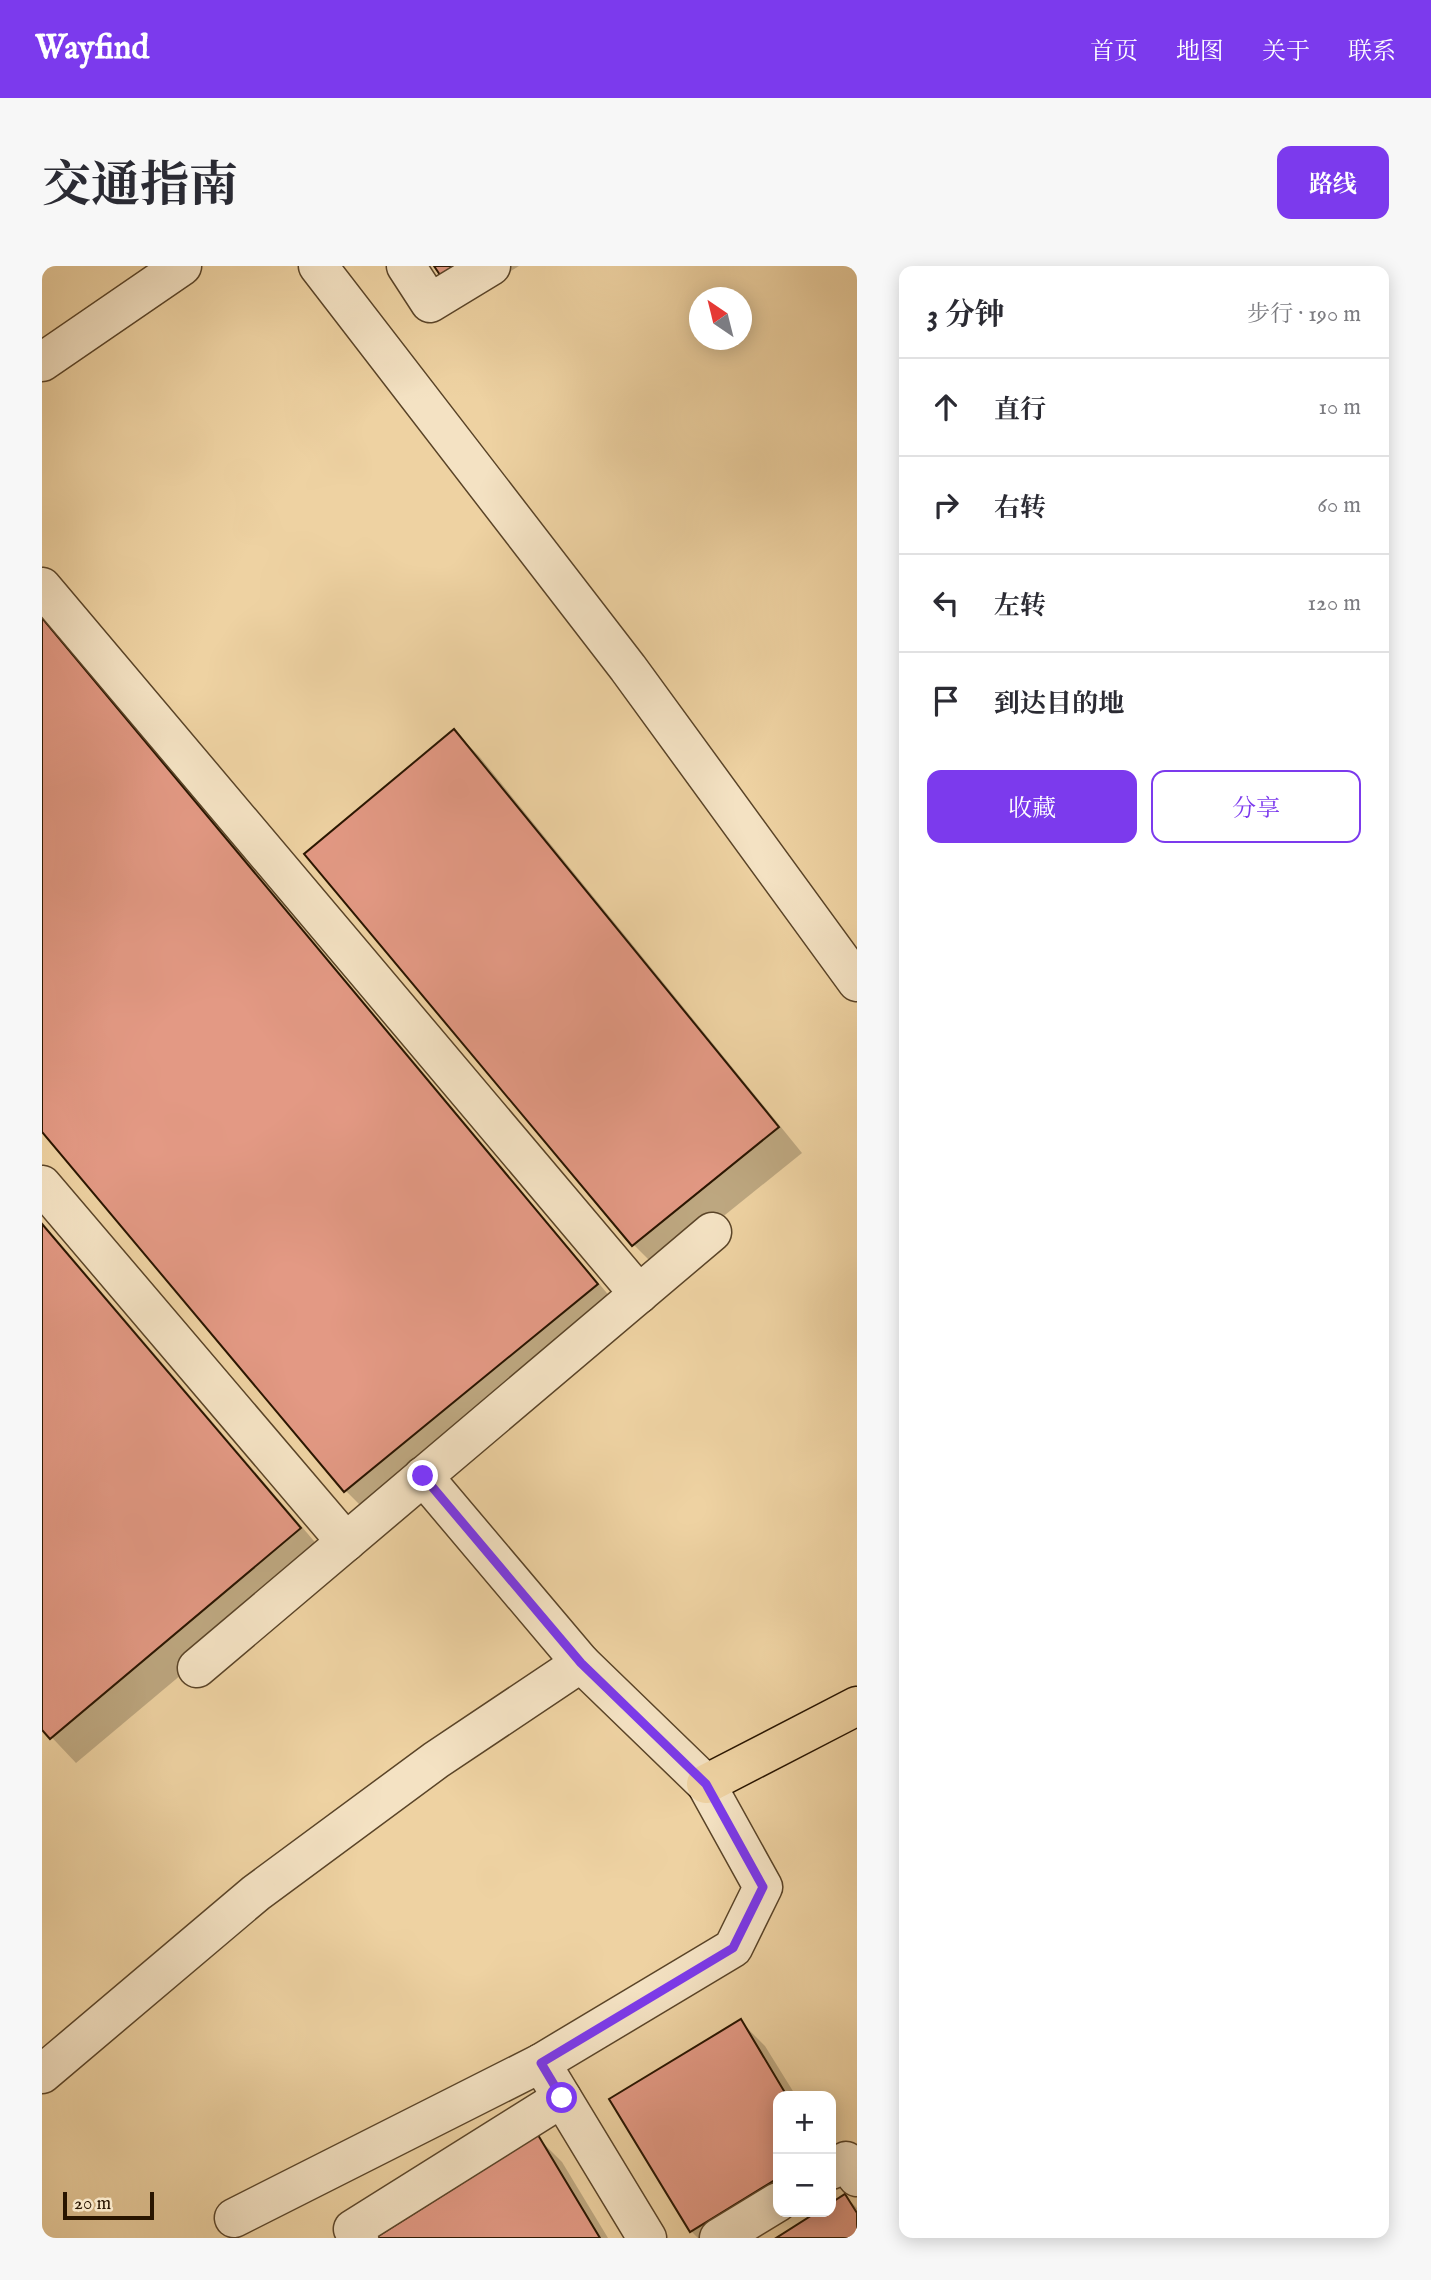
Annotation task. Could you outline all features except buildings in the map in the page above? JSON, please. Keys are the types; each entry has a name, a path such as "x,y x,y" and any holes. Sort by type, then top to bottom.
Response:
{"main road":[{"path":"706,1784 857,1706"}],"street":[{"path":"42,362 182,266"},
{"path":"318,266 628,668 857,982"},
{"path":"406,266 430,303 491,266"},
{"path":"42,587 639,1294"},
{"path":"42,1185 346,1542"},
{"path":"197,1668 712,1232"},
{"path":"234,2218 541,2063 733,1948 763,1887 706,1784 581,1663 423,1476"},
{"path":"42,2074 256,1893 436,1760 581,1663"},
{"path":"541,2063 647,2238"},
{"path":"359,2238 353,2229 562,2098"},
{"path":"836,2167 846,2161 857,2177"},
{"path":"719,2238 773,2205"}],"route":[{"path":"423,1476 581,1663 706,1784 763,1887 733,1948 541,2063 562,2098"}]}
